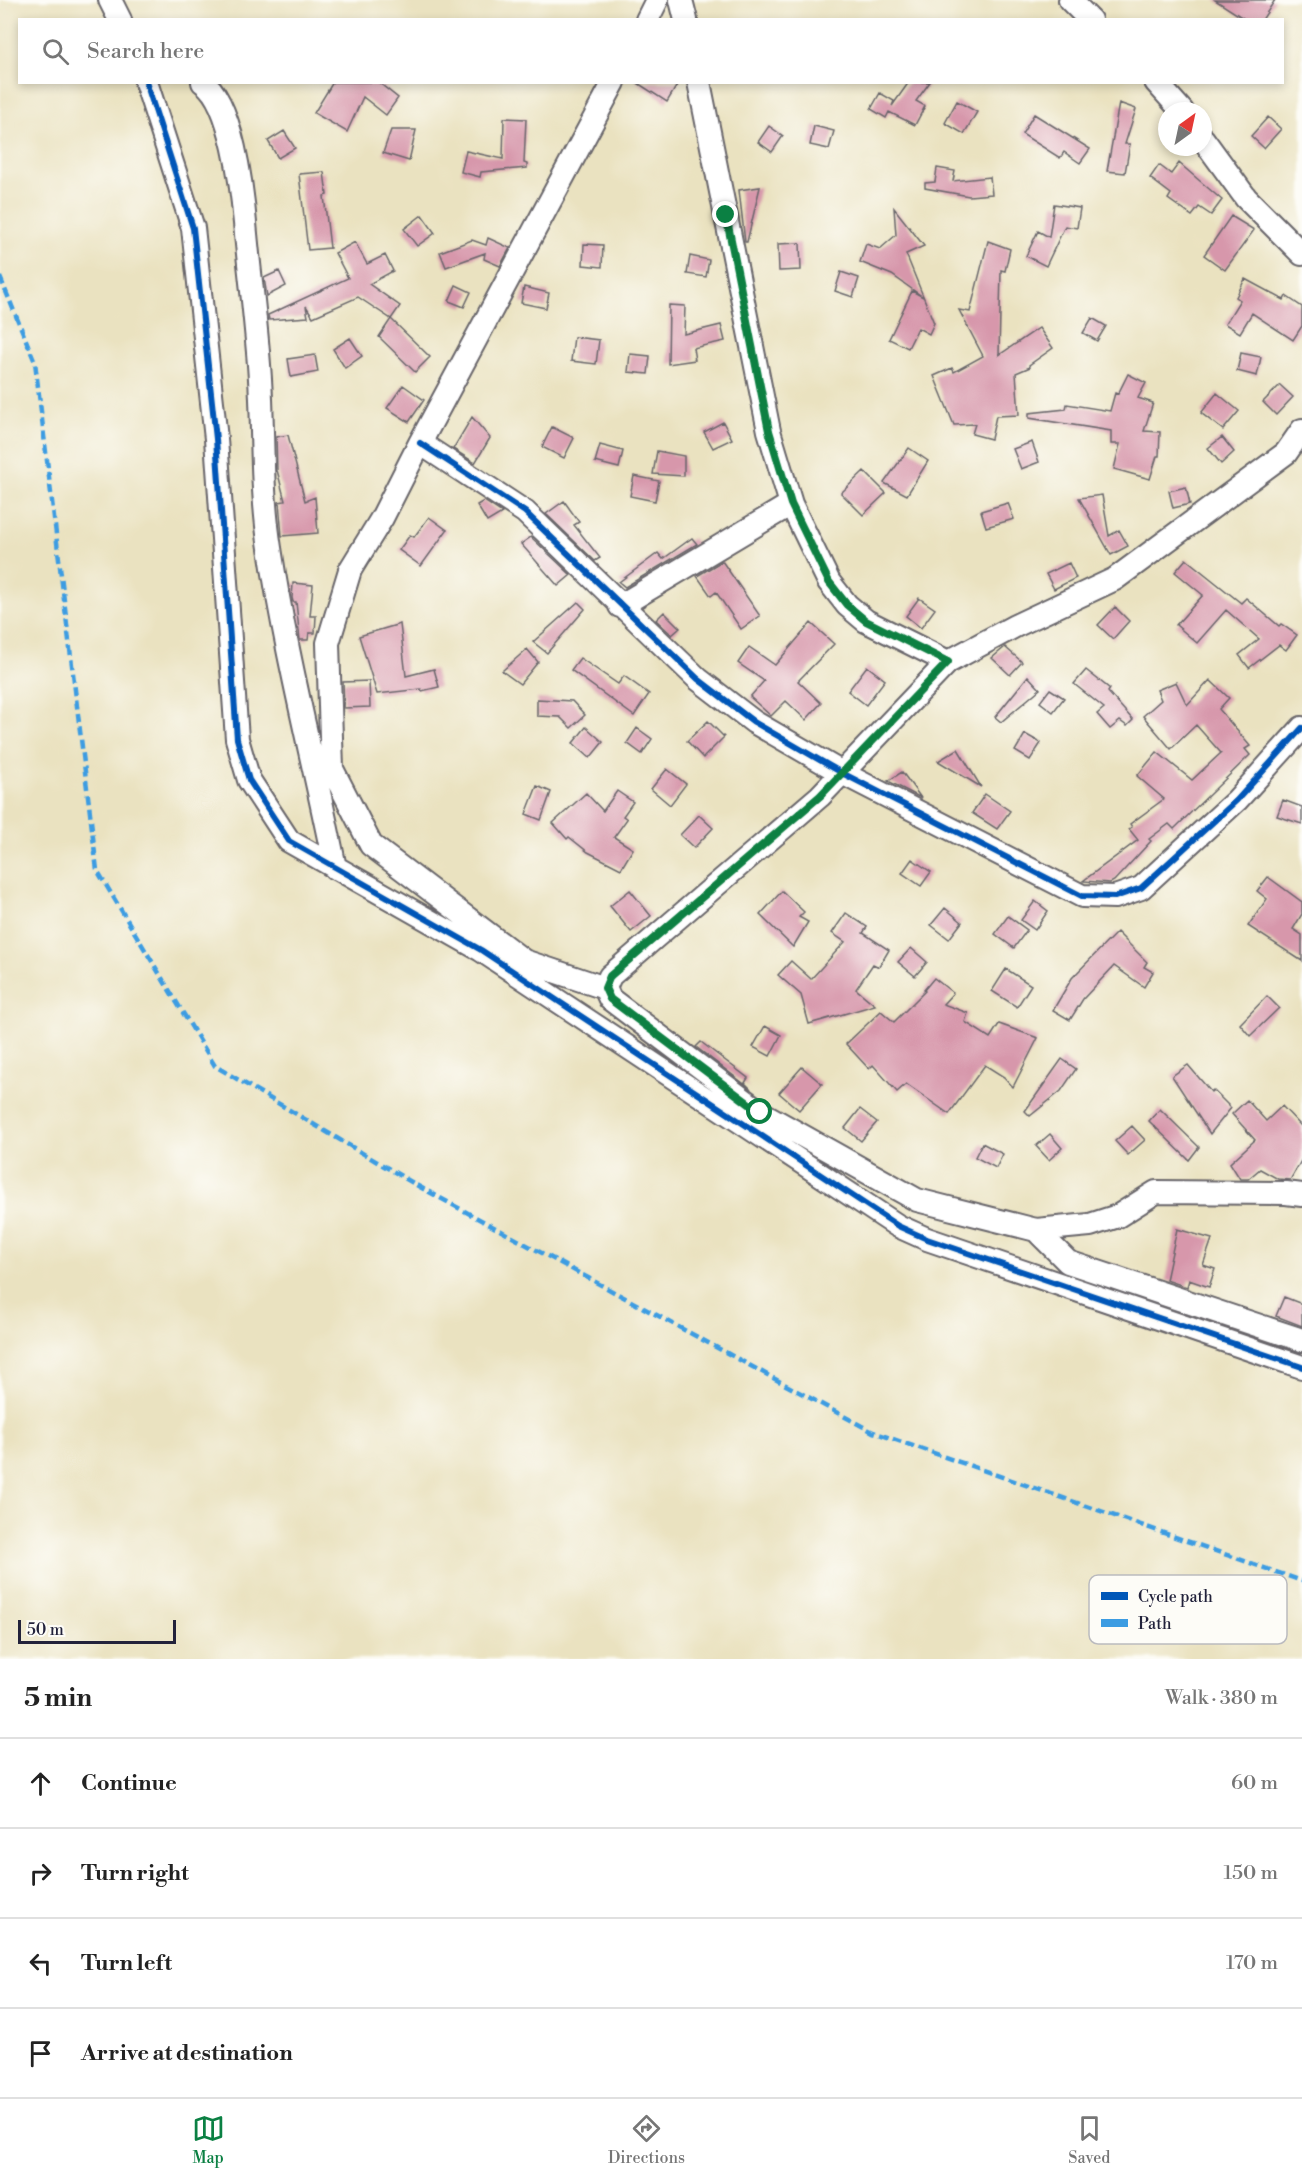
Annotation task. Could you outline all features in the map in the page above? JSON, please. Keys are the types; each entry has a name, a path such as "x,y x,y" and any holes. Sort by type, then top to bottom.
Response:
{"street":[{"path":"110,0 119,18"},
{"path":"648,18 657,0"},
{"path":"681,0 686,18"},
{"path":"1070,0 1087,18"},
{"path":"147,84 193,228 216,439 241,757 249,780 289,841 481,950 898,1226 927,1239 1302,1367"},
{"path":"205,84 219,104 230,132 242,193 261,397 262,480 270,548 335,868"},
{"path":"605,988 524,961 371,845 332,769 328,643 350,570 382,518 420,442 613,84"},
{"path":"699,84 769,431 791,504 829,582 847,605 866,621 948,662"},
{"path":"1158,84 1174,102"},
{"path":"1212,151 1246,198 1302,254"},
{"path":"1302,430 1286,453 1115,579 1015,626 948,662 820,796 610,976 605,988 610,999 760,1112 917,1200 1036,1230 1089,1225 1118,1216 1156,1192 1286,1193 1302,1196"},
{"path":"420,442 525,512 698,679 754,722 842,772 1082,896 1115,897 1141,888 1237,800 1299,737"},
{"path":"620,606 791,504"},
{"path":"1036,1230 1068,1262 1302,1340"}],"building":[{"path":"1215,0 1275,0 1263,18 1243,18"},
{"path":"332,84 380,84 398,98 386,115 363,97 347,132 314,113"},
{"path":"639,84 678,84 667,102"},
{"path":"908,84 929,84 916,101 925,106 915,125 889,112 886,118 871,109 880,93 894,101 892,106"},
{"path":"957,101 977,112 964,134 945,123"},
{"path":"1119,103 1136,109 1125,144 1130,144 1125,173 1107,171"},
{"path":"1034,114 1090,149 1080,163 1064,152 1060,158 1022,134"},
{"path":"1268,117 1281,129 1264,148 1251,136"},
{"path":"504,118 526,119 524,163 527,164 527,168 481,172 480,177 461,172 466,151 503,159"},
{"path":"769,126 783,136 772,152 758,142"},
{"path":"814,126 834,131 829,149 810,145"},
{"path":"391,130 416,130 409,161 383,153"},
{"path":"284,131 295,148 278,158 268,141"},
{"path":"1179,163 1222,200 1211,215 1199,207 1192,216 1168,199 1171,194 1150,178 1159,165 1171,174"},
{"path":"937,168 955,171 953,181 990,177 992,194 969,196 925,188 925,183 935,182"},
{"path":"324,172 327,195 324,196 330,248 308,250 299,174"},
{"path":"760,187 747,242 745,242 739,190"},
{"path":"1054,204 1080,208 1077,228 1065,226 1046,266 1026,256 1038,231 1049,237"},
{"path":"894,208 924,246 906,254 934,323 929,334 918,328 908,348 889,339 912,291 923,297 892,275 860,262 866,244 880,249 896,235"},
{"path":"422,215 435,233 417,246 404,229"},
{"path":"1231,216 1254,230 1225,270 1204,255"},
{"path":"488,238 510,248 500,266 484,259 485,253 446,267 440,252 472,240 486,245"},
{"path":"988,241 1010,249 1005,271 1001,270 999,355 1039,328 1053,348 1029,365 1030,367 1016,373 1019,415 996,416 991,439 972,434 975,424 954,425 934,376 952,368 954,372 983,356 959,310 970,312"},
{"path":"355,242 367,264 385,255 393,271 369,284 400,306 391,319 358,297 313,317 306,306 308,317 269,320 268,315 348,278 335,253"},
{"path":"800,243 801,270 779,271 778,244"},
{"path":"584,244 603,245 602,267 583,265"},
{"path":"690,256 709,260 706,277 687,274"},
{"path":"279,271 286,286 267,296 264,278"},
{"path":"841,272 859,278 853,297 835,291"},
{"path":"1245,279 1284,300 1286,296 1302,307 1302,326 1293,340 1252,313 1240,333 1225,324 1240,300 1236,297"},
{"path":"456,285 471,292 464,307 449,301"},
{"path":"524,287 549,293 546,308 521,303"},
{"path":"669,305 685,306 684,334 721,325 725,341 693,348 695,360 668,364"},
{"path":"1092,318 1106,326 1097,341 1083,333"},
{"path":"391,319 430,357 415,372 379,337"},
{"path":"574,337 599,340 596,364 571,361"},
{"path":"350,338 362,356 345,368 333,349"},
{"path":"1241,353 1261,357 1257,376 1237,371"},
{"path":"630,354 650,356 648,374 628,372"},
{"path":"315,355 318,372 291,377 288,359"},
{"path":"1128,374 1146,383 1138,398 1153,403 1144,431 1160,432 1159,456 1157,456 1150,479 1114,469 1120,444 1111,444 1111,431 1029,418 1029,413 1066,409 1067,404 1110,411 1115,393 1118,394"},
{"path":"403,385 424,400 409,422 387,408"},
{"path":"1280,385 1293,397 1276,415 1263,402"},
{"path":"1217,393 1239,411 1223,430 1201,413"},
{"path":"472,417 490,438 475,463 453,449"},
{"path":"723,422 732,439 713,448 704,432"},
{"path":"552,427 574,438 564,458 542,447"},
{"path":"288,435 305,501 315,497 318,533 282,536 279,502 285,501 277,470 276,437"},
{"path":"1222,437 1234,452 1221,464 1208,448"},
{"path":"1032,442 1039,462 1021,469 1013,449"},
{"path":"600,445 623,451 619,468 595,462"},
{"path":"909,448 928,461 907,495 884,483"},
{"path":"657,451 684,456 684,476 653,474"},
{"path":"864,471 886,493 863,515 841,493"},
{"path":"634,476 659,481 655,501 630,496"},
{"path":"1186,487 1190,504 1173,508 1169,491"},
{"path":"1102,495 1109,536 1119,530 1128,546 1111,555 1079,498"},
{"path":"484,501 502,513 487,522 477,505"},
{"path":"564,501 579,522 574,525 600,558 595,561 546,514"},
{"path":"1008,503 1014,519 986,527 981,511"},
{"path":"429,517 447,530 421,566 399,550 410,535 414,537"},
{"path":"531,537 571,575 558,586 521,544"},
{"path":"692,538 697,544 625,587 619,582 658,553 663,559"},
{"path":"1186,559 1241,603 1246,598 1279,626 1281,624 1297,635 1286,650 1279,645 1249,668 1239,655 1259,639 1226,610 1197,643 1176,625 1203,595 1175,572"},
{"path":"722,561 760,616 741,629 716,592 711,596 697,576"},
{"path":"1069,563 1076,578 1054,589 1046,574"},
{"path":"293,583 313,585 310,616 316,616 315,633 309,633 308,640 300,640 296,602 293,602 292,598"},
{"path":"919,598 935,609 921,628 906,616"},
{"path":"578,602 585,609 547,653 533,642"},
{"path":"1115,607 1129,621 1113,639 1098,625"},
{"path":"664,612 680,628 672,635 656,620"},
{"path":"811,623 834,644 798,681 821,703 806,720 786,701 771,716 750,697 764,681 738,663 749,647 775,665"},
{"path":"400,624 406,676 434,669 439,687 422,691 421,689 377,694 359,636"},
{"path":"1005,647 1022,662 1010,675 992,658"},
{"path":"527,649 538,662 520,684 502,671"},
{"path":"580,658 618,684 624,676 649,694 634,716 571,670"},
{"path":"867,666 885,680 866,705 848,691"},
{"path":"1086,670 1110,689 1108,692 1133,720 1127,726 1120,721 1110,729 1097,714 1104,708 1074,684"},
{"path":"1028,676 1040,689 1001,722 995,717"},
{"path":"1210,680 1229,698 1219,709 1250,746 1245,749 1250,755 1174,829 1169,824 1149,839 1151,841 1114,881 1110,883 1083,881 1138,840 1129,829 1132,827 1130,824 1164,799 1137,776 1157,752 1192,780 1221,753 1196,725 1171,749 1143,716 1161,700 1157,690 1176,682 1187,705"},
{"path":"369,681 370,707 344,708 343,682"},
{"path":"1050,689 1064,698 1053,712 1040,702"},
{"path":"537,699 572,701 585,715 571,728 560,717 537,716"},
{"path":"708,721 724,737 703,758 687,741"},
{"path":"586,727 603,742 590,758 573,743"},
{"path":"637,728 652,739 642,754 627,743"},
{"path":"1025,734 1041,743 1030,760 1015,751"},
{"path":"958,749 981,787 938,761"},
{"path":"667,769 686,784 670,805 651,789"},
{"path":"902,772 921,798 888,781"},
{"path":"537,786 551,792 541,820 526,814"},
{"path":"617,791 633,802 623,816 627,819 614,837 633,849 621,869 588,852 569,837 567,839 553,823 586,793 603,811"},
{"path":"985,794 1010,811 997,829 972,813"},
{"path":"1283,800 1302,807 1302,824 1277,816"},
{"path":"699,815 713,828 694,848 680,835"},
{"path":"912,859 931,872 921,886 902,873"},
{"path":"1268,877 1302,902 1302,914 1293,929 1302,935 1302,961 1248,926 1267,899 1257,891"},
{"path":"630,890 651,916 631,932 610,906"},
{"path":"782,891 804,912 799,917 808,922 793,947 760,915"},
{"path":"1035,901 1048,911 1035,930 1021,920"},
{"path":"945,908 962,922 949,939 931,925"},
{"path":"846,913 867,927 863,933 889,950 879,967 873,964 856,989 875,1005 809,1024 801,995 778,975 791,961 811,979 845,942 832,933"},
{"path":"1008,916 1027,930 1014,948 995,934"},
{"path":"1117,932 1147,962 1144,967 1153,972 1144,987 1114,966 1083,999 1070,1020 1053,1010 1072,978"},
{"path":"911,948 927,962 915,976 898,962"},
{"path":"1006,969 1031,985 1017,1007 992,991"},
{"path":"934,978 953,993 943,1004 968,1013 965,1022 990,1038 999,1024 1038,1038 1013,1087 1004,1077 985,1065 949,1114 906,1084 897,1092 873,1065 869,1069 846,1044 881,1011 894,1022 925,991"},
{"path":"1267,996 1279,1008 1250,1036 1240,1024"},
{"path":"765,1026 781,1035 770,1056 753,1047"},
{"path":"701,1042 748,1078 745,1083 751,1089 696,1047"},
{"path":"1062,1059 1076,1069 1061,1091 1030,1116 1025,1111"},
{"path":"1188,1065 1211,1092 1213,1090 1231,1108 1210,1134 1172,1076"},
{"path":"802,1067 822,1084 799,1110 779,1093"},
{"path":"1247,1100 1266,1121 1282,1106 1302,1127 1302,1159 1290,1180 1278,1179 1260,1169 1248,1179 1240,1179 1230,1163 1255,1140 1232,1114"},
{"path":"860,1109 877,1122 861,1141 845,1128"},
{"path":"1160,1109 1199,1147 1189,1160 1149,1121"},
{"path":"1132,1126 1145,1140 1128,1155 1115,1141"},
{"path":"1050,1134 1062,1148 1049,1160 1036,1146"},
{"path":"982,1143 1003,1154 996,1168 975,1157"},
{"path":"1177,1229 1212,1239 1203,1265 1215,1269 1209,1287 1189,1280 1187,1287 1166,1280"},
{"path":"1284,1297 1302,1304 1302,1326 1276,1316"}],"marked path":[{"path":"0,277 35,362 97,870 215,1066 418,1186 873,1432 1285,1575"},
{"path":"1287,1576 1302,1581"}],"cycle path":[{"path":"147,84 193,228 216,439 237,739 249,780 289,841 481,950 898,1226 927,1239 1302,1367"},
{"path":"420,443 525,512 698,679 754,722 842,773 1082,896 1115,897 1141,888 1237,800 1302,728"}],"route":[{"path":"726,215 769,431 791,504 829,582 847,605 866,621 948,662 820,796 610,976 605,988 610,999 760,1112"}]}
